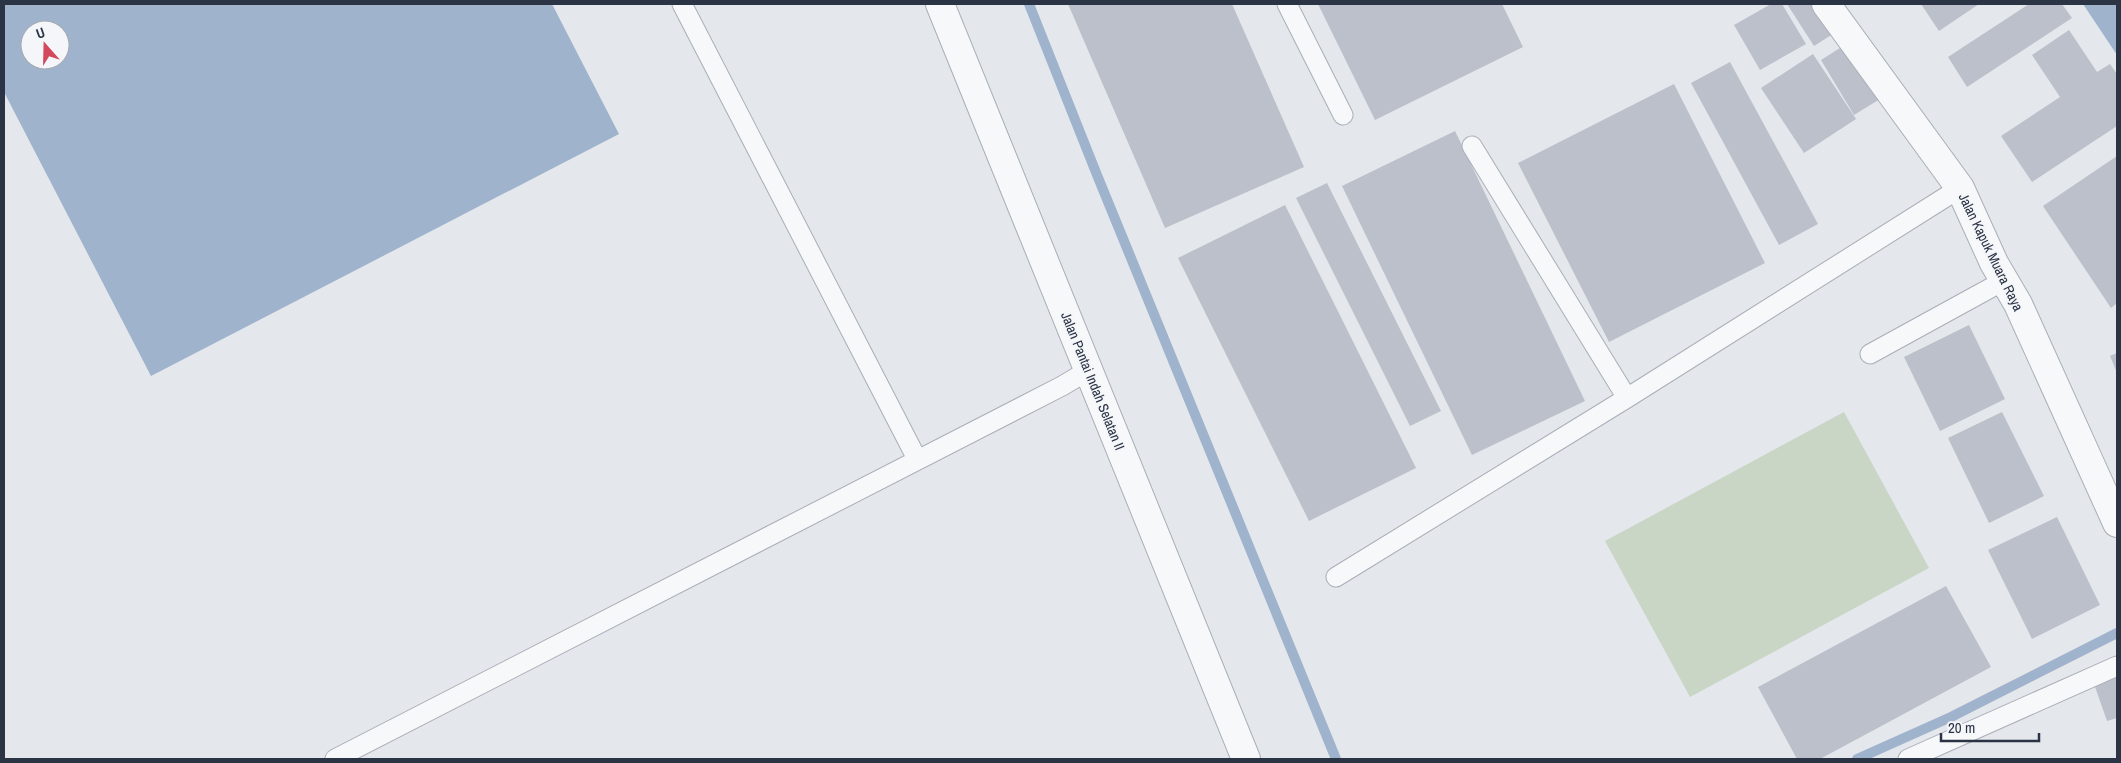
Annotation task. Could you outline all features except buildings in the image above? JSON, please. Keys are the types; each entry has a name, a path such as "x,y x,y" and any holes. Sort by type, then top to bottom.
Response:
{"street":[{"name":"Jalan Pantai Indah Selatan II","path":"940,4 1246,759"},
{"name":"Jalan Kapuk Muara Raya","path":"1826,4 1960,188 1994,263 2018,304 2108,475 2117,523"}],"lane":[{"path":"682,4 917,459"},
{"path":"1288,4 1343,115"},
{"path":"1472,146 1627,398"},
{"path":"1336,577 1627,398 1960,188"},
{"path":"1870,354 2005,280"},
{"path":"335,759 1062,386 1089,370"},
{"path":"1908,759 2117,666"}],"green space":[{"path":"1844,412 1929,568 1690,697 1605,541"}],"water":[{"path":"4,4 552,4 619,134 151,376 4,92"},
{"path":"2083,4 2117,4 2117,55"}],"waterway":[{"path":"1029,4 1336,759"},
{"path":"1857,759 1951,717 2117,633"}]}
